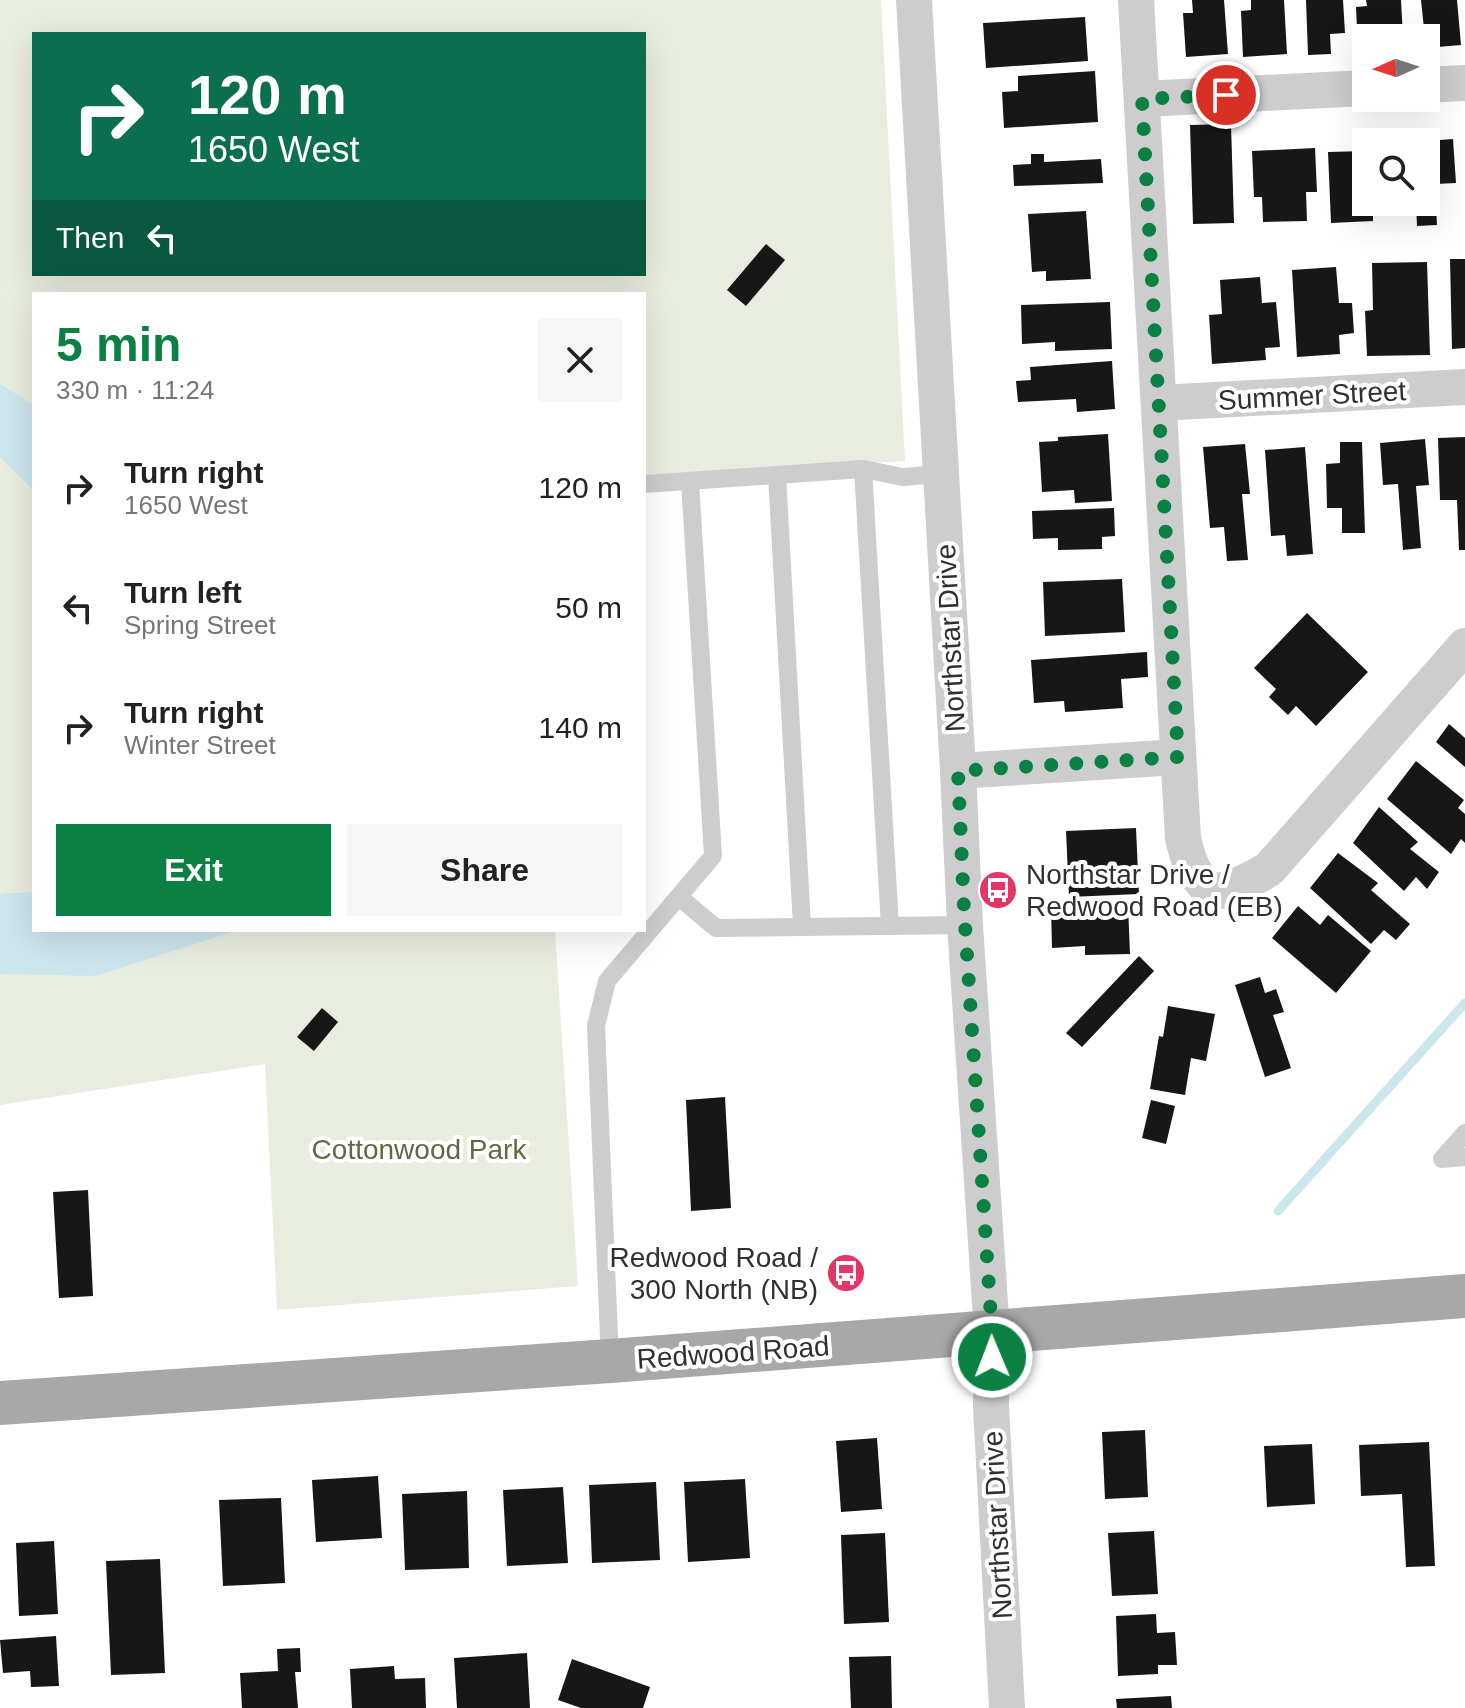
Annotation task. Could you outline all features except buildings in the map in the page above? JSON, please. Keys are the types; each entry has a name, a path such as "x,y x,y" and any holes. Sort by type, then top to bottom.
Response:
{"main road":[{"name":"Redwood Road","path":"0,1403 610,1361 1465,1296"}],"street":[{"name":"Northstar Drive","path":"914,0 965,925 992,1333 991,1406 1007,1708"},
{"path":"1136,0 1183,838 1187,858 1197,878 1212,893 1232,889 1269,869 1465,646"},
{"path":"1440,84 1465,83"},
{"path":"1142,99 1352,89"},
{"name":"Summer Street","path":"1159,403 1465,387"},
{"path":"958,771 1178,757"}],"lane":[{"path":"863,469 890,926"},
{"path":"646,484 863,469 903,477 940,474"},
{"path":"777,475 802,926"},
{"path":"610,1361 596,1026 607,981 713,856 690,481"},
{"path":"679,897 716,928 965,925"},
{"path":"1465,1133 1442,1159 1465,1157"}],"green space":[{"name":"Cottonwood Park","path":"0,0 881,0 905,461 646,475 646,292 32,292 32,932 555,932 578,1286 277,1310 265,1064 0,1105"}],"water":[{"path":"0,384 32,404 32,489 0,457"},
{"path":"32,892 32,932 232,932 96,976 0,974 0,894"}],"waterway":[{"path":"1278,1211 1465,1003"}],"place":[{"name":"Northstar Drive / Redwood Road (EB)","path":"998,890"},
{"name":"Redwood Road / 300 North (NB)","path":"846,1273"}],"route":[{"path":"992,1357 958,771 1178,757 1142,99 1226,95"}]}
